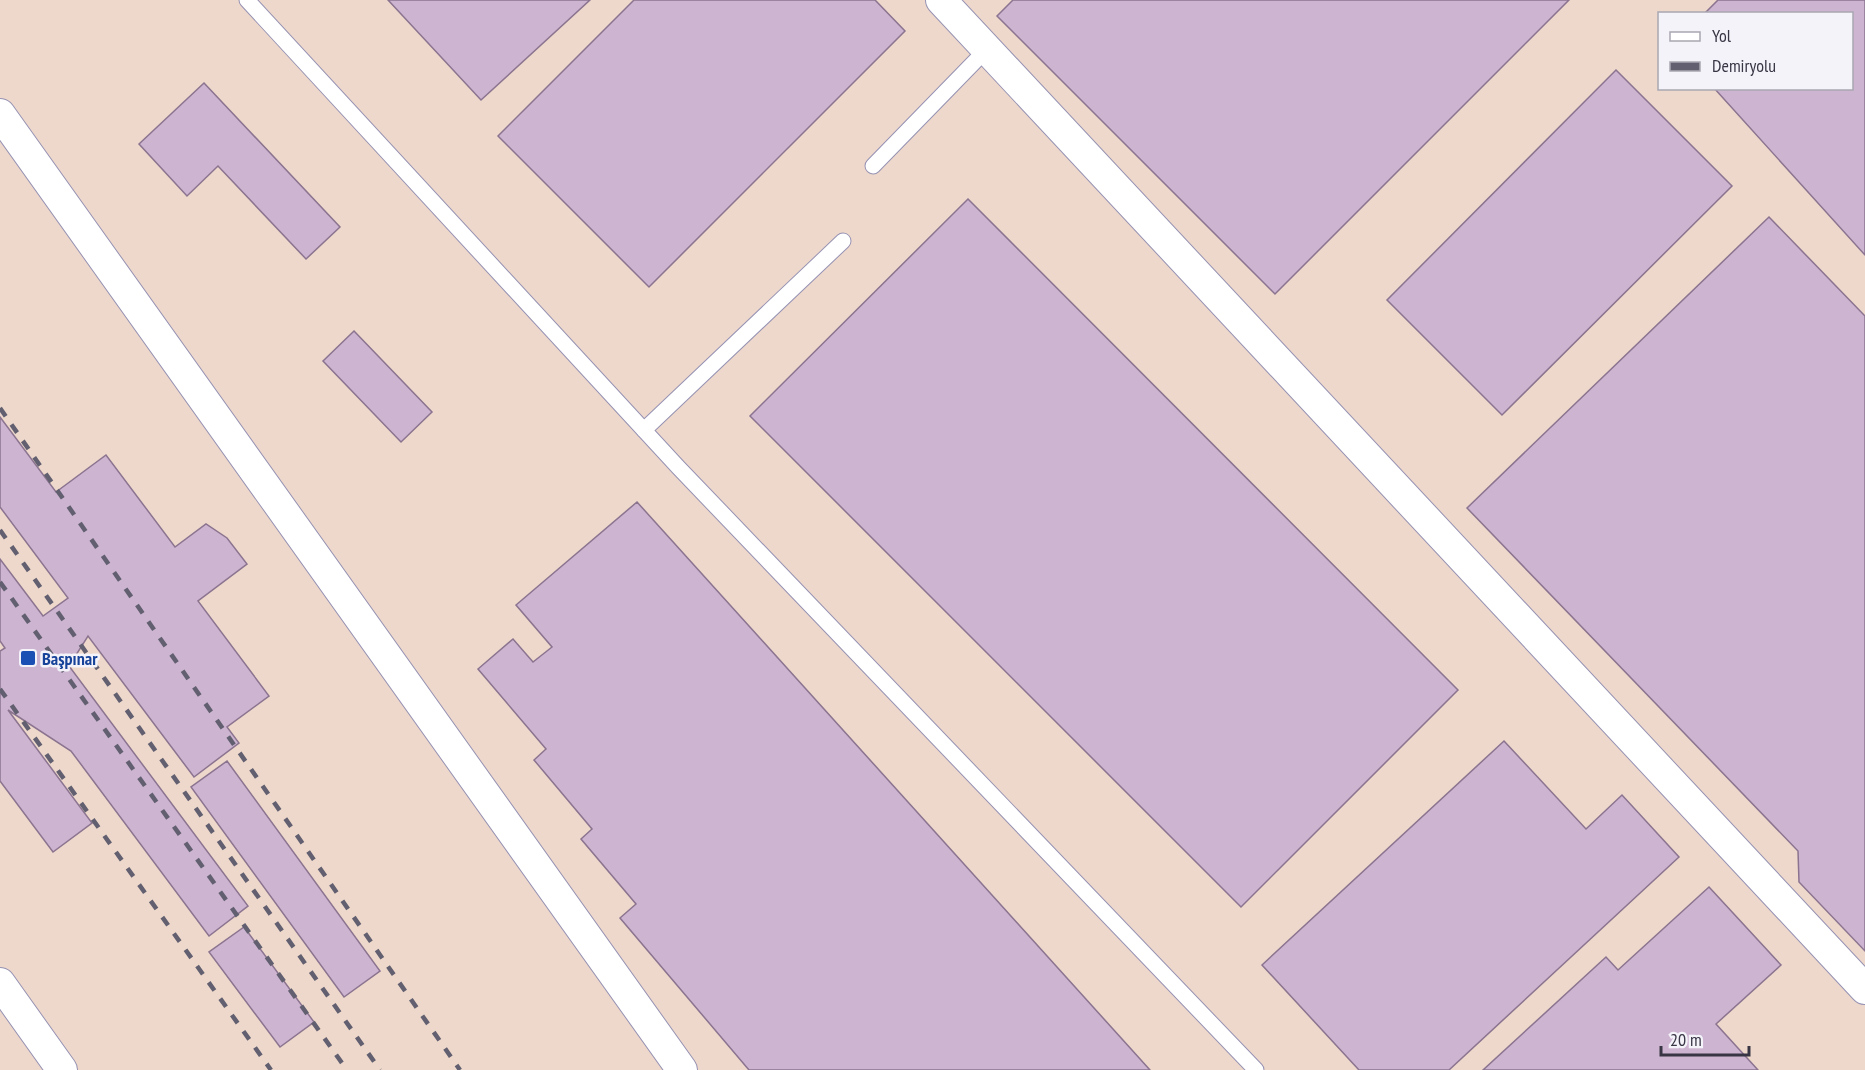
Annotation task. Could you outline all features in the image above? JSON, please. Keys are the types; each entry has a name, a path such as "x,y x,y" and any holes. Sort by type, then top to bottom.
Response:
{"street":[{"path":"941,0 1865,989"},
{"path":"0,114 682,1070"},
{"path":"0,983 62,1070"}],"lane":[{"path":"247,0 644,430 1256,1070"},
{"path":"873,166 987,49"},
{"path":"644,430 843,241"}],"shaded area":[{"path":"0,0 1865,0 1865,1070 0,1070"}],"building":[{"path":"388,0 590,0 481,100"},
{"path":"634,0 875,0 905,31 649,287 498,136"},
{"path":"1013,0 1569,0 1275,294 997,16"},
{"path":"1718,0 1865,0 1865,255 1716,90 1853,90 1853,12 1706,12"},
{"path":"1616,70 1732,186 1502,415 1387,300"},
{"path":"204,83 340,227 306,259 218,166 187,196 139,144"},
{"path":"968,199 1458,690 1241,907 750,416"},
{"path":"1769,217 1865,316 1865,951 1799,882 1798,851 1467,508"},
{"path":"354,331 432,412 401,442 323,361"},
{"name":"Başpınar","path":"0,417 56,492 106,455 175,547 206,524 227,538 247,564 198,601 269,696 227,727 239,743 194,777 88,636 69,666 248,906 209,936 71,751 8,710 92,823 53,852 0,781 0,651 5,648 0,641 0,559 43,616 68,598 0,507"},
{"path":"637,502 1150,1070 749,1070 620,918 636,904 581,839 592,829 534,760 546,749 478,669 513,639 533,662 552,647 516,605"},
{"path":"1504,741 1586,829 1622,795 1679,857 1449,1070 1359,1070 1262,965"},
{"path":"227,761 380,971 344,997 191,787"},
{"path":"1709,887 1781,965 1716,1024 1758,1070 1483,1070 1606,957 1618,970"},
{"path":"244,927 314,1022 280,1047 209,952"}],"railway":[{"path":"0,408 460,1070"},
{"path":"0,530 380,1070"},
{"path":"0,582 347,1070"},
{"path":"0,689 271,1070"}],"place":[{"name":"Başpınar","path":"28,658"}]}
